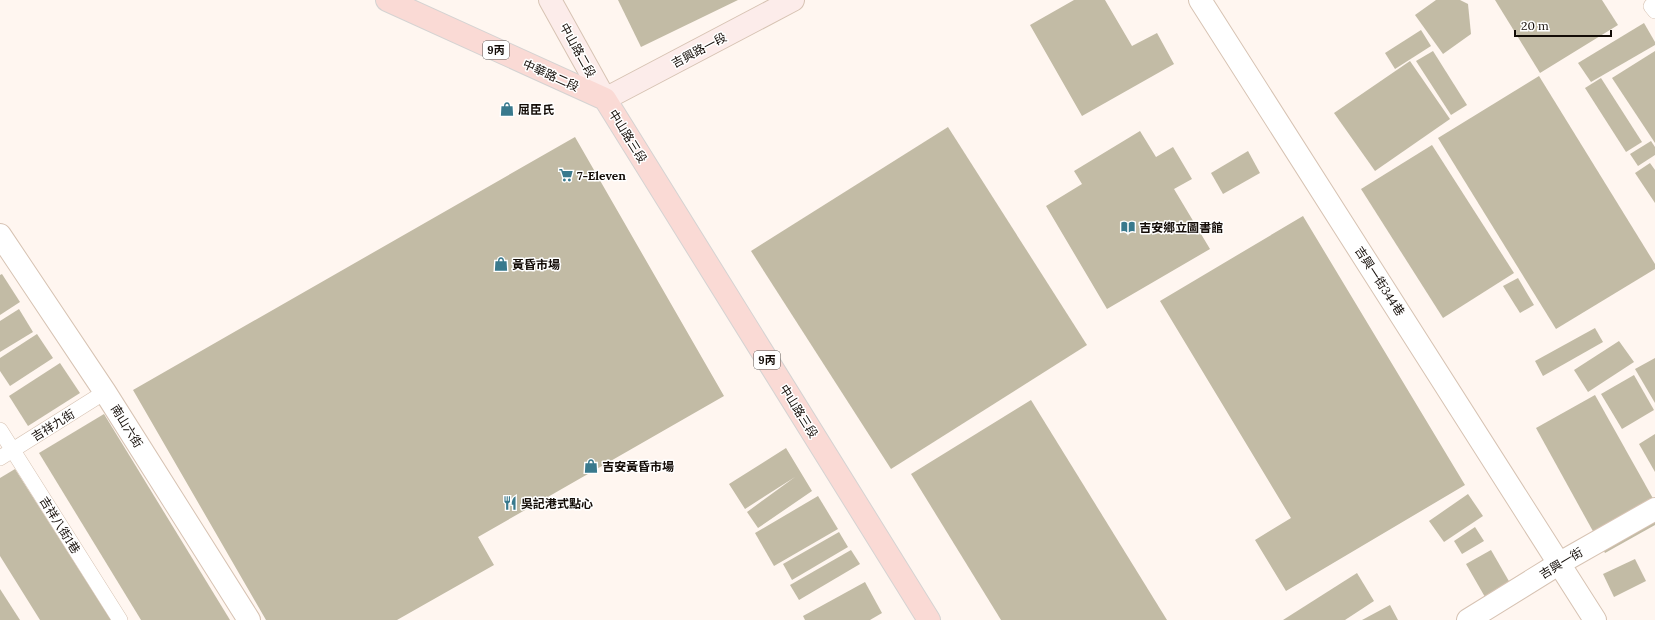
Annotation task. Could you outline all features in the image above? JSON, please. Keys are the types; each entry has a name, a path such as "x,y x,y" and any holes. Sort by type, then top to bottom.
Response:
{"main road":[{"name":"中華路二段","path":"387,0 605,99"},
{"name":"中山路三段","path":"605,99 929,620"}],"street":[{"name":"中山路二段","path":"550,0 605,99"},
{"name":"吉興路一段","path":"605,99 793,0"},
{"name":"吉興一街344巷","path":"1200,0 1595,620"},
{"name":"南山六街","path":"0,235 105,392 249,620"},
{"name":"吉興一街","path":"1468,620 1560,563 1655,509"}],"lane":[{"name":"吉祥九街","path":"0,458 105,392"},
{"name":"吉祥八街1巷","path":"0,430 120,620"}],"building":[{"path":"618,0 738,0 641,47"},
{"path":"1074,0 1105,0 1132,46 1157,33 1174,64 1082,116 1030,25"},
{"path":"1436,0 1460,0 1468,4 1471,34 1443,54 1415,15"},
{"path":"1495,0 1602,0 1618,25 1540,73"},
{"path":"1644,23 1655,42 1655,45 1591,82 1578,63"},
{"path":"1421,30 1431,46 1395,69 1385,53"},
{"path":"1433,51 1467,105 1451,115 1416,61"},
{"path":"1655,51 1655,143 1612,78"},
{"path":"1410,61 1450,119 1375,171 1334,113"},
{"path":"1539,76 1655,264 1655,269 1556,329 1438,138"},
{"path":"1601,78 1642,142 1626,152 1585,88"},
{"path":"948,127 1087,345 891,469 751,251"},
{"name":"吉安鄉立圖書館","path":"1140,131 1156,157 1173,147 1192,179 1174,189 1210,249 1107,309 1046,206 1082,184 1074,171"},
{"name":"黃昏市場","path":"575,137 724,396 478,537 494,565 397,620 266,620 133,390"},
{"path":"1651,141 1655,147 1655,155 1638,166 1630,154"},
{"path":"1432,145 1514,273 1443,318 1361,189"},
{"path":"1248,151 1260,173 1223,194 1211,173"},
{"path":"1650,163 1655,170 1655,203 1635,173"},
{"path":"1303,216 1465,485 1286,591 1255,540 1291,518 1160,301"},
{"path":"2,274 20,302 0,315 0,275"},
{"path":"1518,278 1534,305 1520,313 1503,286"},
{"path":"19,309 33,332 0,352 0,321"},
{"path":"1595,328 1603,342 1543,376 1535,361"},
{"path":"37,334 53,358 10,386 0,371 0,358"},
{"path":"1619,341 1634,362 1588,392 1574,370"},
{"path":"1655,358 1655,403 1635,369"},
{"path":"60,363 80,393 28,426 9,396"},
{"path":"1634,375 1654,410 1622,429 1601,394"},
{"path":"1595,395 1655,502 1655,525 1605,553 1536,428"},
{"path":"1031,400 1167,620 1001,620 911,474"},
{"path":"104,414 230,620 141,620 39,453"},
{"path":"1655,434 1655,472 1639,444"},
{"path":"786,448 812,491 758,528 747,512 795,477 745,509 729,484"},
{"path":"15,469 111,620 40,620 0,556 0,478"},
{"path":"1468,494 1483,516 1444,542 1429,521"},
{"path":"818,496 838,529 774,566 755,533"},
{"path":"1475,527 1484,541 1462,554 1454,541"},
{"path":"839,532 848,547 792,580 783,564"},
{"path":"851,550 860,564 799,600 790,585"},
{"path":"1491,550 1510,583 1485,597 1466,564"},
{"path":"1635,559 1646,581 1614,597 1603,574"},
{"path":"1357,573 1374,601 1345,620 1283,620"},
{"path":"865,582 882,613 870,620 805,620 803,616"},
{"path":"0,589 20,620 0,620"},
{"path":"1390,605 1398,620 1362,620"}],"place":[{"name":"屈臣氏","path":"507,109"},
{"name":"7-Eleven","path":"566,175"},
{"name":"吉安鄉立圖書館","path":"1128,227"},
{"name":"黃昏市場","path":"501,264"},
{"name":"吉安黃昏市場","path":"591,466"},
{"name":"吳記港式點心","path":"510,503"}]}
